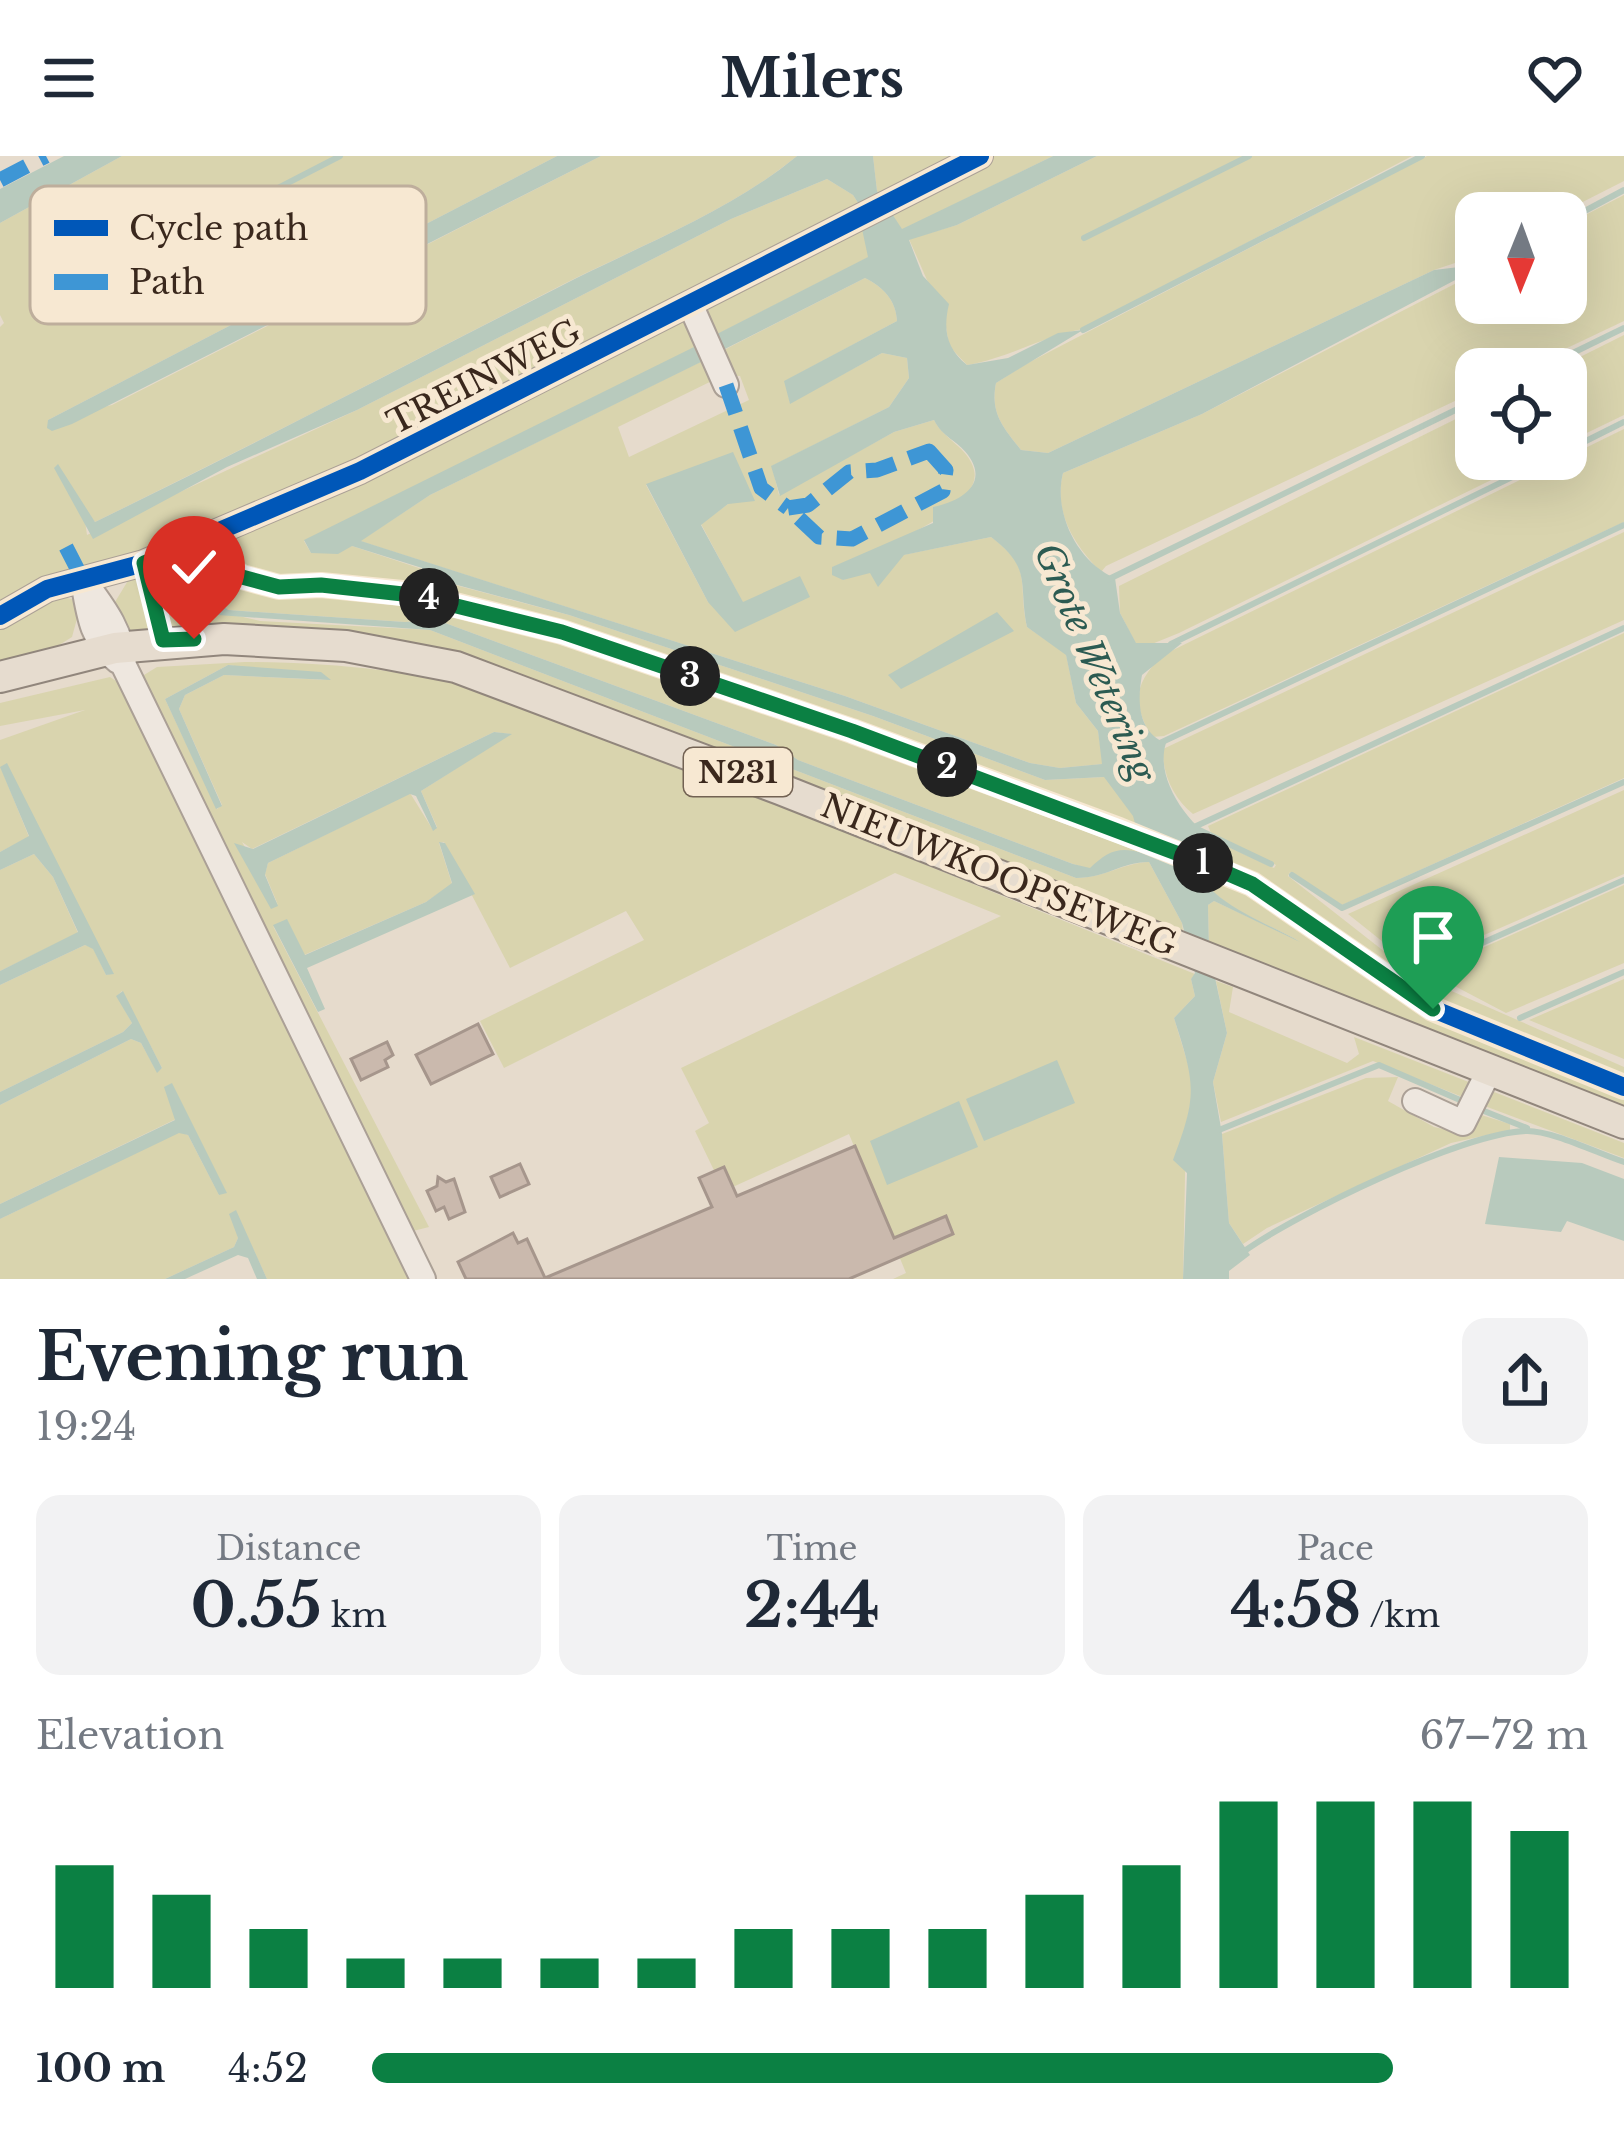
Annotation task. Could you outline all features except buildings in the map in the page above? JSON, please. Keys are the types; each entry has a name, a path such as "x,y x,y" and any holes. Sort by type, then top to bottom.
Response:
{"main road":[{"name":"NIEUWKOOPSEWEG","path":"0,676 224,639 400,653 522,688 1624,1124"},
{"name":"NIEUWKOOPSEWEG","path":"0,696 117,654"}],"street":[{"name":"TREINWEG","path":"0,616 47,589 144,563 339,481 980,156"},
{"path":"691,306 726,385"},
{"path":"83,580 108,614 117,654 423,1279"},
{"path":"1415,1101 1463,1123 1490,1070"}],"shaded area":[{"path":"122,156 557,156 426,224 426,186 67,186"},
{"path":"601,156 797,156 712,212 95,522 83,507 87,535 357,410 731,219 827,179 853,195 872,224 869,257 716,335 722,351 865,278 887,295 897,321 785,381 790,403 882,353 907,358 909,378 889,407 772,466 779,495 894,432 934,420 971,462 972,485 942,516 833,567 843,580 903,555 991,537 1019,567 1027,627 1066,654 1076,703 1098,731 1103,764 1060,768 1030,763 845,696 360,541 430,495 700,362 694,348 304,541 311,553 352,546 422,569 421,576 569,615 873,716 1045,780 1105,777 1134,816 1144,853 1090,869 1073,864 798,760 776,745 437,620 227,610 217,583 198,572 205,615 217,611 260,621 430,630 1076,878 1149,862 1182,923 1184,940 494,664 413,642 344,635 134,634 115,613 115,602 129,579 198,553 0,606 0,327 4,323 0,315 0,223 30,207 30,324 233,324 48,420 112,405 271,324 426,324 426,245","holes":["724,375 740,376 749,400 629,457 618,427","733,453 728,504 701,524 743,603 708,602 646,485"]},
{"path":"873,156 1053,156 902,230 877,191"},
{"path":"1097,156 1412,156 1083,329 967,365 949,346 945,321 909,239 957,225"},
{"path":"1427,156 1624,156 1624,181 1587,200 1587,192 1455,192 1455,263 1048,453 1021,450 1004,427 995,403 996,383"},
{"path":"1624,195 1624,321 1567,348 1455,348 1455,401 1101,572 1074,539 1061,501 1063,473 1202,414 1455,284 1455,324 1587,324 1587,214"},
{"path":"1624,335 1624,415 1587,433 1587,354"},
{"path":"1455,419 1455,480 1491,480 1147,646 1136,644 1120,613 1119,586"},
{"path":"1624,429 1624,522 1164,736 1152,737 1141,713 1139,693 1163,655 1520,480 1587,480 1587,447"},
{"path":"1624,532 1624,620 1193,814 1175,793 1163,749"},
{"path":"72,599 78,615 72,637 48,652 0,665 0,627 30,606"},
{"path":"1624,633 1624,778 1342,905 1290,872 1288,876 1413,974 1624,1067 1624,1111 1209,950 1208,905 1214,901 1299,941 1233,907 1205,883 1194,853 1202,855 1222,844 1276,865 1211,833 1208,826"},
{"path":"245,662 314,664 412,675 511,697 1195,974 1191,979 1195,996 1174,1018 1194,1084 1186,1126 1183,1279 893,1279 906,1273 849,1134 724,1191 695,1131 709,1123 681,1068 1001,916 895,873 504,1068 480,1021 644,940 626,911 510,968 444,842 439,843 452,884 426,902 304,955 273,926 429,1227 409,1232 142,690 144,675 157,667","holes":["228,665 328,680 224,675 185,695 179,709 222,805 217,809 165,699","494,732 510,734 421,791 437,827 433,830 410,793 268,863 265,874 278,905 242,842 252,849"]},
{"path":"110,677 122,685 418,1279 267,1279 235,1210 238,1238 234,1247 165,1279 0,1279 0,1219 179,1132 188,1135 219,1195 165,1087 176,1119 0,1204 0,1105 131,1039 141,1043 157,1072 162,1068 122,991 117,996 132,1023 123,1032 0,1092 0,985 85,945 93,948 106,975 113,973 1,768 29,837 0,852 0,740 85,710 0,726 0,703"},
{"path":"1624,790 1624,874 1413,966 1348,914"},
{"path":"34,854 53,877 78,933 0,971 0,870"},
{"path":"1624,885 1624,963 1506,1013 1428,972"},
{"path":"1624,979 1624,1059 1529,1020"},
{"path":"1216,981 1233,987 1229,1012 1347,1063 1359,1054 1354,1037 1624,1143 1624,1158 1482,1105 1478,1114 1510,1124 1510,1130 1451,1143 1267,1228 1243,1244 1229,1223 1222,1134 1366,1078 1398,1077 1388,1101 1434,1127 1466,1134 1465,1098 1373,1061 1221,1122 1213,1082 1227,1033"}],"water":[{"path":"64,156 122,156 67,186 30,186 30,207 0,223 0,189"},
{"path":"557,156 601,156 426,245 426,224"},
{"name":"Grote Wetering","path":"797,156 873,156 877,191 902,229 1053,156 1097,156 957,225 909,240 923,276 949,304 948,338 967,365 1008,358 1058,333 1083,330 996,383 997,411 1021,450 1048,453 1434,270 1455,268 1455,280 1202,414 1063,473 1062,504 1071,534 1089,560 1115,578 1120,613 1136,643 1182,643 1142,675 1140,705 1150,732 1166,743 1165,772 1178,801 1198,827 1222,844 1201,855 1194,853 1197,869 1218,896 1300,942 1214,901 1208,905 1209,950 1227,1033 1213,1082 1229,1223 1250,1255 1229,1271 1229,1279 1183,1279 1187,1173 1173,1160 1191,1089 1174,1018 1195,996 1191,979 1195,973 1182,923 1149,862 1076,878 430,630 176,612 168,587 198,572 233,586 223,605 228,610 437,620 776,745 798,760 1073,864 1090,868 1114,852 1143,853 1133,816 1104,777 1045,780 873,716 569,615 420,575 422,568 352,546 338,554 311,553 304,540 694,347 701,362 430,495 361,541 845,696 1030,763 1060,768 1102,764 1098,731 1076,703 1066,655 1027,627 1018,568 991,537 904,555 878,587 870,573 843,580 832,575 832,567 933,523 933,507 953,501 973,483 974,466 968,455 934,420 894,432 780,496 771,466 889,407 909,378 907,358 882,353 790,404 784,381 897,321 894,307 883,290 865,278 721,351 715,335 868,257 862,229 871,223 853,195 827,179 731,219 357,410 227,467 93,539 54,468 58,464 95,522 712,212"},
{"path":"233,324 269,324 72,424 52,431 47,428 48,420"},
{"path":"733,452 755,501 728,504 701,525 743,602 800,576 810,597 735,632 708,602 646,484"},
{"path":"997,612 1014,631 901,689 888,675"},
{"path":"228,665 321,672 331,680 224,675 185,695 179,709 222,806 216,809 165,699"},
{"path":"494,732 512,734 421,791 437,828 433,831 416,796 410,794 268,863 265,875 278,906 271,909 234,843 253,849"},
{"path":"7,763 114,974 106,975 93,949 85,945 0,985 0,971 78,932 53,877 34,854 0,870 0,852 29,836 0,767"},
{"path":"439,842 445,843 475,894 307,968 325,1009 318,1012 273,925 287,919 305,955 426,902 452,883"},
{"path":"123,991 162,1068 157,1073 141,1043 131,1039 0,1105 0,1092 123,1032 132,1023 116,996"},
{"path":"1057,1060 1075,1103 984,1141 966,1099"},
{"path":"172,1083 227,1193 219,1195 188,1135 179,1133 0,1219 0,1204 175,1120 164,1087"},
{"path":"959,1101 978,1147 887,1185 870,1141"},
{"path":"1499,1157 1582,1163 1624,1179 1624,1241 1567,1221 1561,1232 1485,1224"},
{"path":"236,1210 267,1279 257,1279 248,1258 238,1255 185,1279 165,1279 234,1247 238,1238 229,1214"}],"waterway":[{"path":"282,186 340,156"},
{"path":"1084,238 1249,156"},
{"path":"1083,330 1422,156"},
{"path":"1587,210 1624,190"},
{"path":"1583,348 1624,328"},
{"path":"1107,580 1455,410"},
{"path":"1587,440 1624,422"},
{"path":"1171,644 1506,480"},
{"name":"Grote Wetering","path":"1160,743 1624,525"},
{"path":"1192,828 1624,628"},
{"path":"1292,875 1342,908 1624,782"},
{"path":"1195,828 1271,864"},
{"path":"1417,972 1624,880"},
{"path":"1520,1018 1624,972"},
{"path":"1219,1130 1379,1065 1460,1100"},
{"path":"1484,1111 1527,1128"},
{"path":"1243,1252 1380,1178 1498,1135 1536,1132 1624,1162"}],"marked path":[{"path":"0,180 46,156"},
{"path":"726,385 761,488 788,508"},
{"path":"929,451 946,470 943,491 852,539 819,537 788,508 808,505 849,472 877,470 929,451"},
{"path":"66,547 83,580"}],"cycle path":[{"path":"0,616 47,589 144,563 360,471 980,156"},
{"path":"203,540 221,564 242,577 279,587 321,585 412,594 562,632 852,731 1119,830 1252,884 1433,1009 1624,1087"}],"route":[{"path":"194,639 163,640 144,563 203,540 221,564 242,577 279,587 379,589 562,632 852,731 1252,884 1433,1009"}]}
